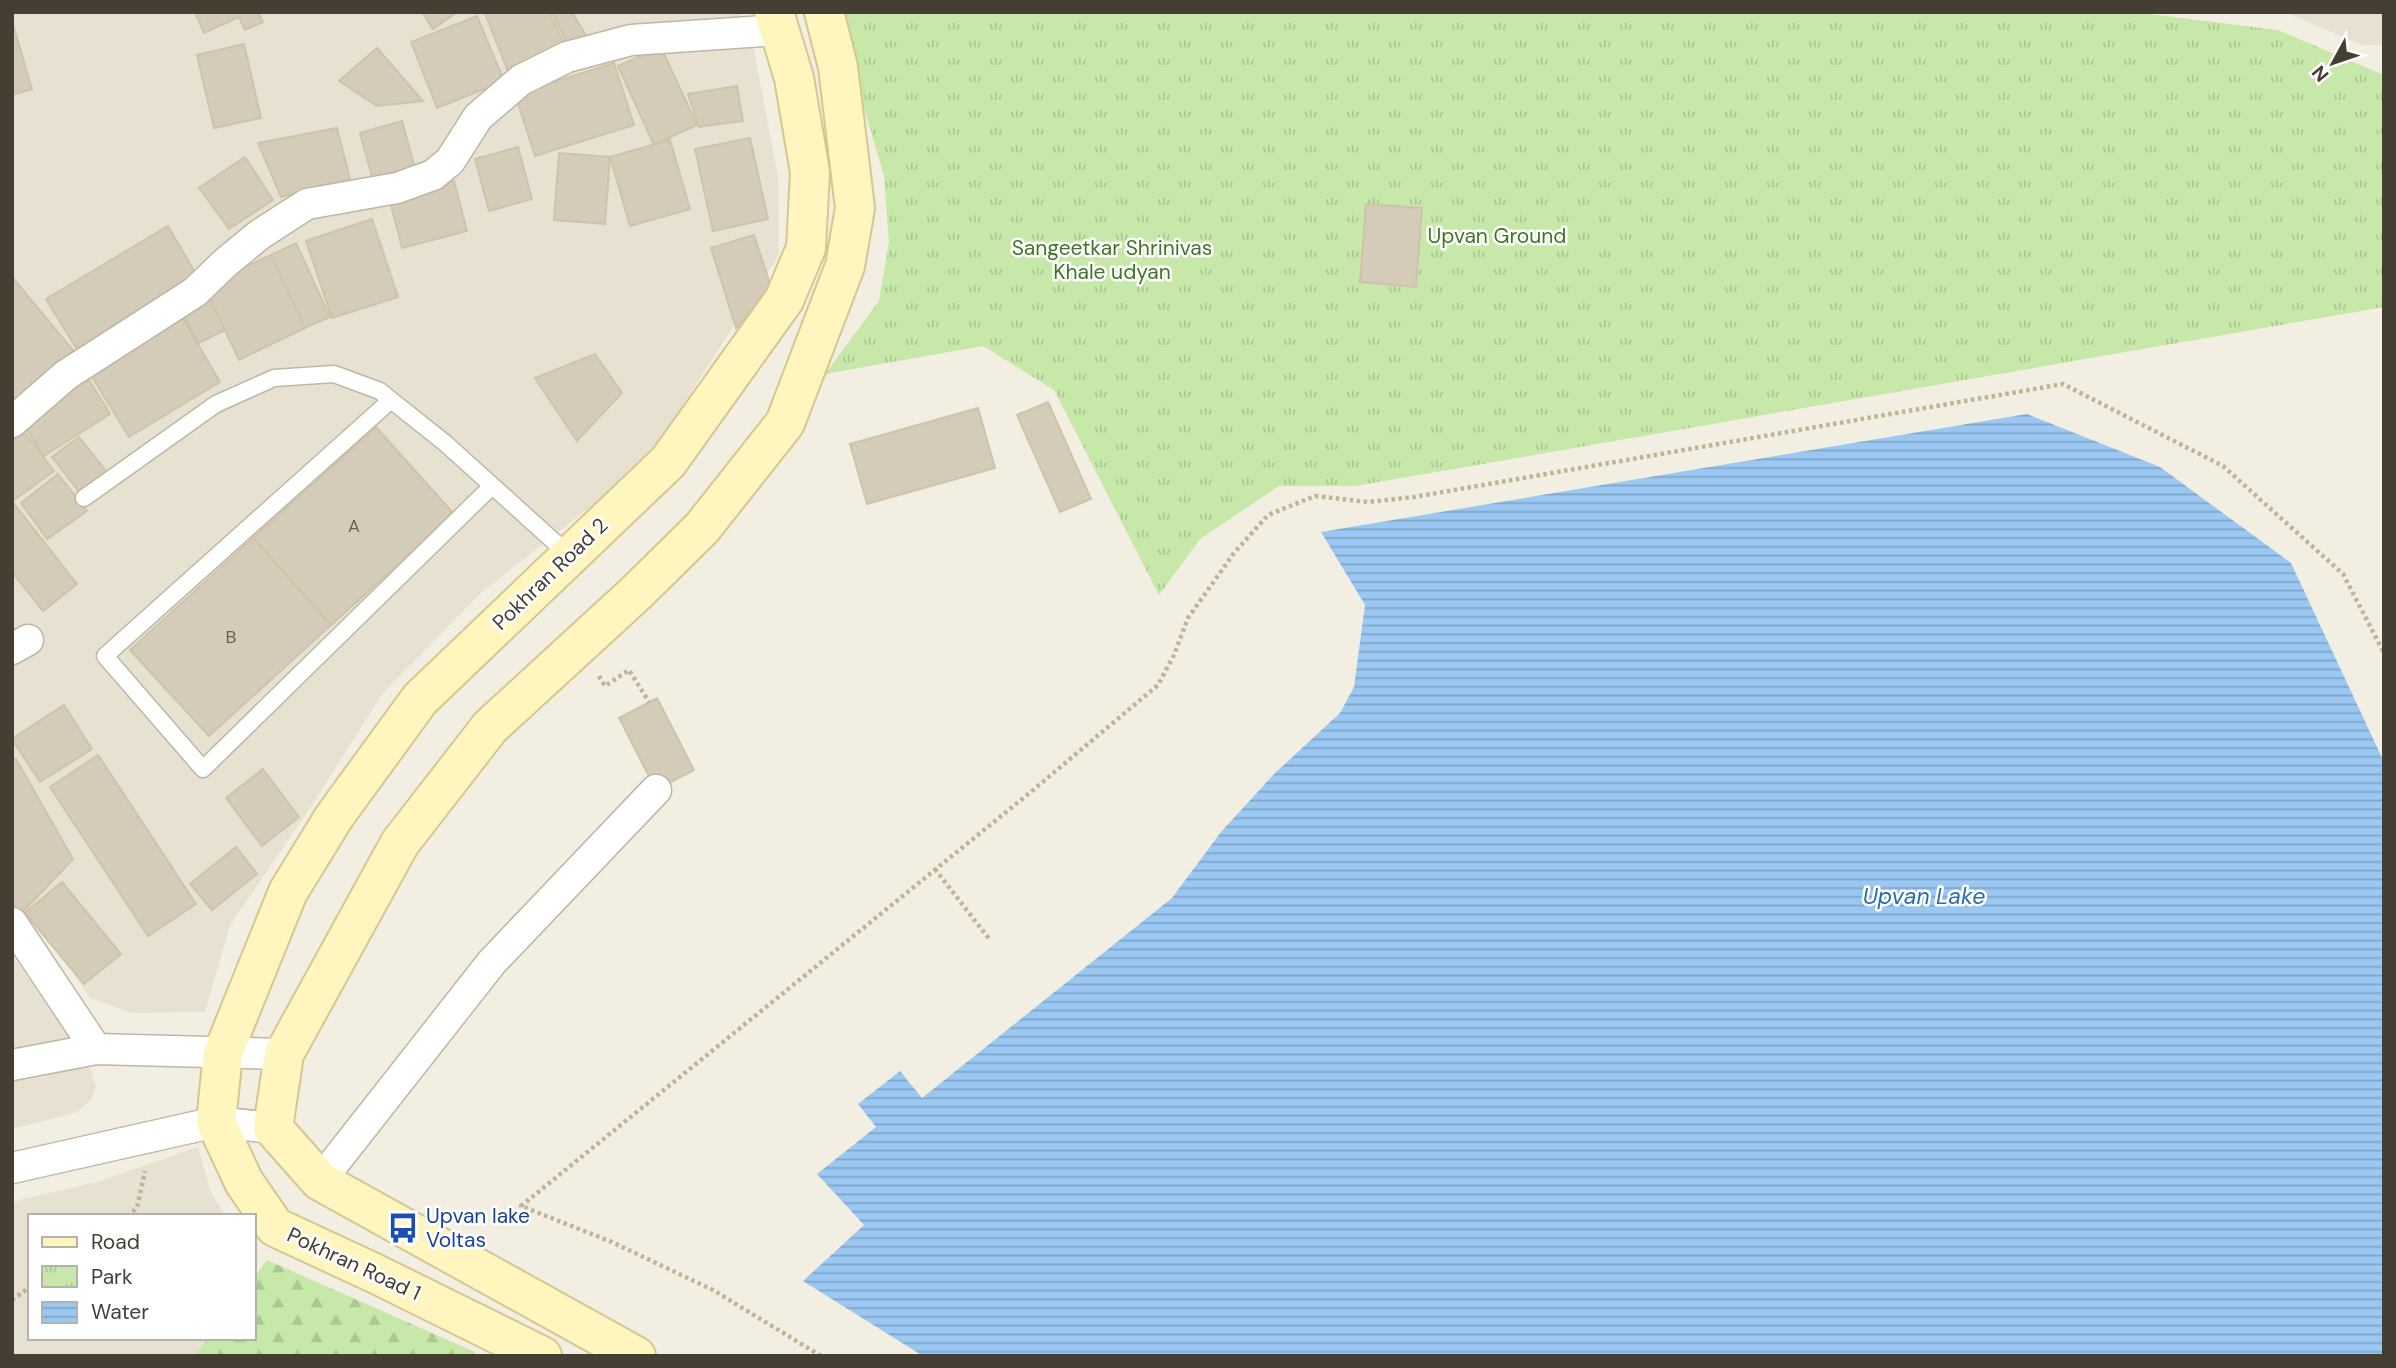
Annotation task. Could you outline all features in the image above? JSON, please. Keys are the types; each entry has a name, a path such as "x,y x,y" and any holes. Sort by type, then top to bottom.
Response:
{"main road":[{"path":"636,1356 320,1181 273,1128 284,1054 400,843 490,727 636,593 702,528 785,423 845,266 855,208 838,67 824,12"},
{"name":"Pokhran Road 2","path":"216,1122 223,1053 288,891 334,817 420,699 667,462 784,300 806,248 810,172 794,79 776,21"},
{"name":"Pokhran Road 1","path":"216,1122 244,1182 275,1227 386,1278 542,1356"}],"street":[{"path":"12,422 66,375 195,292 259,235 307,204 397,188 433,175 450,161 478,117 521,80 567,57 631,40 776,21"},
{"path":"320,1181 492,962 656,789"},
{"path":"12,923 96,1049"},
{"path":"12,1065 96,1049 284,1054"},
{"path":"12,1168 216,1122 273,1128"}],"lane":[{"path":"85,498 216,404 274,378 334,373 380,391 445,443 569,555"},
{"path":"391,400 105,656 203,769 492,486"}],"path":[{"path":"821,1356 713,1290 612,1242 521,1206 1158,685 1174,655 1188,618 1234,553 1268,515 1315,496 1368,502 1414,497 2063,384 2223,466 2343,573 2384,653"},
{"path":"605,686 629,670 649,702"},
{"path":"935,869 990,940"},
{"path":"130,1214 137,1208 153,1136"},
{"path":"12,1300 28,1288"}],"shaded area":[{"path":"12,12 740,12 753,45 778,177 779,255 661,439 593,505 482,592 383,693 308,811 230,925 205,1012 132,1013 90,998 12,883"},
{"path":"2284,12 2384,12 2384,45 2362,45"},
{"path":"12,955 91,1070 96,1087 90,1101 78,1112 12,1129"},
{"path":"198,1147 210,1190 224,1214 28,1214 28,1340 207,1340 195,1356 12,1356 12,1202 100,1181"}],"green space":[{"name":"Upvan Ground","path":"836,12 2134,12 2278,30 2384,75 2384,307 1356,486 1279,486 1200,539 1159,595 1054,390 983,346 825,374 879,301 889,242 884,176"},
{"path":"267,1260 475,1352 475,1356 195,1356 207,1340 256,1340 256,1274"}],"water":[{"name":"Upvan Lake","path":"2027,414 2160,467 2291,563 2384,762 2384,1356 923,1356 803,1281 864,1225 817,1174 876,1127 858,1104 900,1071 922,1098 1172,898 1221,832 1275,773 1340,713 1354,687 1365,605 1321,532"}],"building":[{"path":"195,12 258,12 263,22 245,30 239,17 204,33"},
{"path":"422,12 457,12 433,29"},
{"path":"549,12 564,43 509,74 485,13"},
{"path":"552,12 572,12 588,39 570,49"},
{"path":"477,16 504,81 437,108 411,42"},
{"path":"12,21 32,89 12,95"},
{"path":"244,44 261,118 214,128 197,55"},
{"path":"661,47 697,125 654,145 618,66"},
{"path":"377,48 423,101 377,106 339,81"},
{"path":"614,63 634,125 535,156 515,94"},
{"path":"737,86 743,121 699,127 688,94"},
{"path":"402,121 417,176 375,188 360,133"},
{"path":"337,128 350,179 281,197 258,143"},
{"path":"750,138 768,219 713,231 695,149"},
{"path":"670,140 690,209 630,226 610,157"},
{"path":"518,147 532,199 489,211 475,159"},
{"path":"559,153 610,157 605,224 554,220"},
{"path":"245,157 273,200 229,229 199,188"},
{"path":"454,181 467,231 402,248 389,197"},
{"path":"1366,204 1422,208 1416,287 1360,282"},
{"path":"372,219 398,297 332,318 306,241"},
{"path":"168,226 200,281 79,353 46,299"},
{"path":"754,235 772,290 736,328 711,248"},
{"path":"296,243 330,317 305,328 271,255"},
{"path":"271,255 305,328 239,360 204,286"},
{"path":"12,277 77,355 12,405"},
{"path":"207,294 225,330 199,343 180,310"},
{"path":"179,312 220,382 129,437 86,367"},
{"path":"595,354 622,393 577,441 535,378"},
{"path":"86,375 110,414 44,456 23,424"},
{"path":"1048,402 1091,499 1060,512 1017,415"},
{"path":"978,408 995,468 867,504 850,444"},
{"path":"376,427 454,514 331,625 253,538"},
{"path":"24,431 54,471 14,500 12,439"},
{"path":"79,437 111,477 84,498 52,457"},
{"path":"58,474 87,511 47,539 21,503"},
{"path":"12,501 77,584 43,611 12,572"},
{"path":"253,538 331,625 209,736 130,650"},
{"path":"657,698 694,770 656,790 619,718"},
{"path":"64,705 92,749 40,782 12,739"},
{"path":"98,755 196,904 148,936 50,787"},
{"path":"16,759 73,859 20,915 12,902 12,761"},
{"path":"263,769 299,817 262,846 226,798"},
{"path":"236,847 257,874 212,910 190,884"},
{"path":"62,882 121,954 84,984 25,913"}],"place":[{"name":"Upvan lake Voltas","path":"403,1228"}],"park label":[{"name":"Sangeetkar Shrinivas Khale udyan","path":"1112,260"}]}
